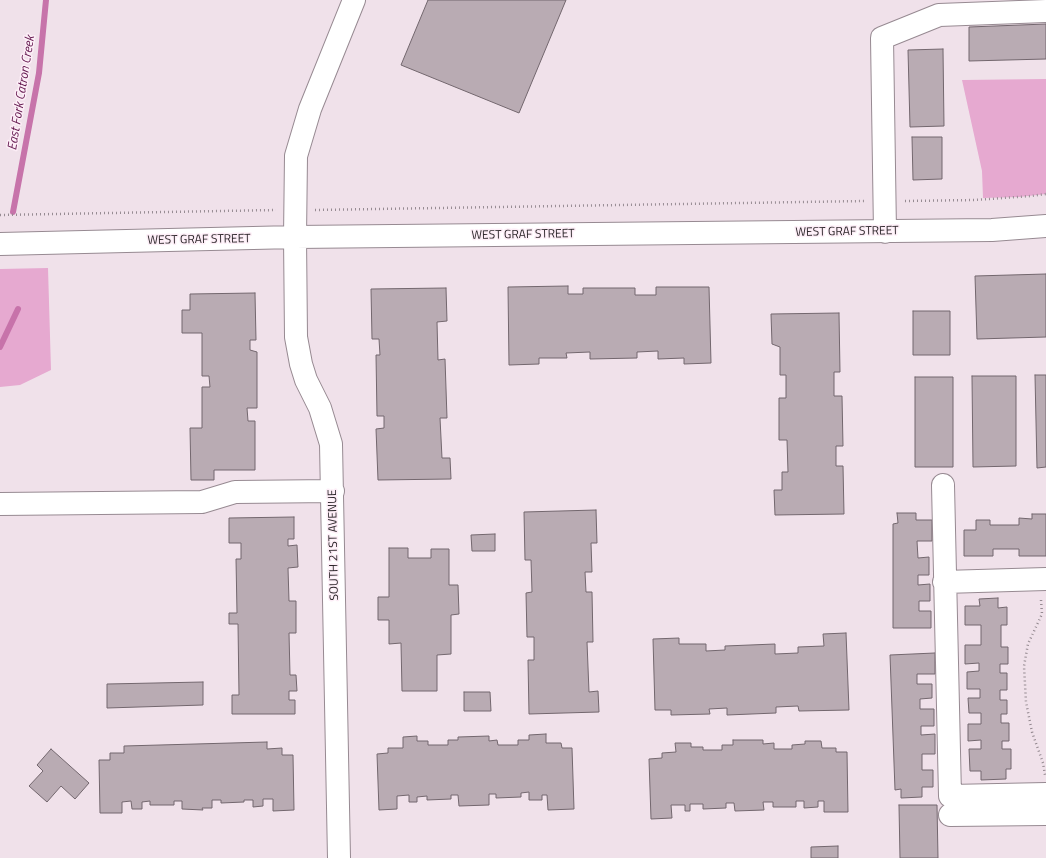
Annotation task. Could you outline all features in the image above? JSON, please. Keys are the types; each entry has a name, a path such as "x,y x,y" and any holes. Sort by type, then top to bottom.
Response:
{"street":[{"name":"SOUTH 21ST AVENUE","path":"339,858 331,444 320,408 306,380 301,364 296,337 295,210 296,156 310,109 354,0"},
{"path":"885,232 882,38 938,7 1046,11"},
{"name":"WEST GRAF STREET","path":"0,244 295,237 885,232 992,230 1046,226"},
{"path":"943,485 950,796 1046,801"},
{"path":"0,504 202,502 235,492 333,491"},
{"path":"944,582 1043,579"},
{"path":"950,815 1046,801"}],"path":[{"path":"0,215 975,200 1046,194"},
{"path":"1043,579 1042,614 1028,644 1024,666 1026,702 1032,732 1045,772 1046,801"}],"shaded area":[{"path":"1046,79 1046,194 1019,197 983,198 982,171 962,80"},
{"path":"48,268 51,370 20,385 0,387 0,269"}],"building":[{"path":"428,0 566,0 519,113 401,65"},
{"path":"1046,24 1046,59 969,61 969,27"},
{"path":"943,49 944,126 910,127 908,50"},
{"path":"912,137 942,137 942,179 913,180"},
{"path":"1046,274 1046,337 977,339 975,276"},
{"path":"568,286 568,294 583,294 583,288 635,288 635,295 656,295 656,287 709,287 711,363 684,364 684,358 658,359 658,351 637,352 637,358 590,359 590,352 566,353 567,358 539,358 539,364 509,365 508,287"},
{"path":"446,288 447,321 437,322 438,360 445,359 447,418 440,418 442,458 450,458 451,479 378,480 376,429 384,428 384,416 377,416 376,355 380,355 379,339 372,339 371,289"},
{"path":"255,293 256,340 250,340 250,350 257,352 257,408 247,408 248,421 255,421 255,470 214,470 214,480 191,480 190,428 202,428 202,387 210,387 209,376 202,376 202,333 182,333 182,310 190,310 190,294"},
{"path":"913,311 950,311 950,355 913,355"},
{"path":"839,313 840,372 834,372 834,396 842,396 843,446 836,446 836,466 843,466 844,514 775,515 774,490 782,490 782,472 788,472 787,440 779,440 779,398 786,398 786,375 780,375 780,347 772,344 771,314"},
{"path":"1035,375 1046,375 1046,467 1037,468"},
{"path":"972,376 1016,376 1016,466 973,467"},
{"path":"915,377 953,377 953,467 915,467"},
{"path":"596,510 597,543 591,543 592,572 585,572 586,592 592,592 593,642 587,642 589,692 598,691 599,712 529,714 528,660 534,660 534,637 527,637 526,593 532,592 531,560 525,560 524,512"},
{"path":"897,513 916,513 916,520 932,520 932,541 917,541 918,558 929,557 929,575 918,575 918,585 930,584 930,601 919,601 919,611 931,611 931,628 893,628 893,524 898,523"},
{"path":"1032,514 1046,514 1046,556 1019,556 1019,549 993,549 993,556 964,556 964,530 976,530 976,520 990,520 990,525 1019,525 1019,518 1032,519"},
{"path":"294,517 294,539 288,539 288,546 297,545 298,567 288,568 289,601 296,601 296,633 289,633 290,675 296,675 297,691 289,691 289,700 295,700 295,714 232,714 232,695 239,695 238,624 229,624 229,613 237,613 236,559 241,559 241,543 229,543 229,518"},
{"path":"495,534 495,551 472,551 471,535"},
{"path":"389,548 408,548 408,558 431,558 431,549 449,549 449,585 458,585 459,614 451,615 451,654 437,655 437,691 402,691 401,643 389,644 389,620 378,620 378,597 389,597"},
{"path":"998,598 998,608 1007,607 1007,625 1001,625 1001,647 1008,647 1008,664 1000,664 1000,673 1007,673 1007,690 1000,690 1000,700 1007,700 1007,714 1001,714 1001,723 1009,723 1009,741 1002,741 1002,749 1011,749 1011,769 1006,769 1006,779 981,780 981,771 970,771 969,749 981,749 981,740 968,741 968,724 981,724 981,713 969,713 968,698 980,698 980,689 967,689 967,672 979,671 979,663 965,664 965,645 981,645 981,625 965,625 965,606 980,606 979,599"},
{"path":"846,633 849,710 799,711 798,706 776,707 776,713 727,715 727,708 709,709 710,714 671,715 671,710 655,710 653,639 679,638 679,644 706,644 706,651 725,650 725,646 775,644 775,654 798,653 798,647 824,646 823,634"},
{"path":"935,653 935,674 917,674 917,684 932,684 932,698 920,699 920,709 934,709 934,726 921,726 921,735 935,734 935,754 922,754 922,770 933,770 933,787 922,787 922,797 901,798 901,789 895,790 890,655"},
{"path":"203,682 203,705 107,708 107,684"},
{"path":"464,692 490,692 491,711 464,711"},
{"path":"546,734 546,743 561,743 562,748 572,748 574,809 548,810 547,795 542,795 542,800 529,800 529,792 521,793 521,797 496,798 496,794 489,794 489,805 459,806 458,795 451,795 451,799 427,800 427,796 417,797 417,802 409,802 409,795 397,796 397,809 379,810 377,754 388,753 388,748 403,748 403,737 417,736 417,741 428,741 428,745 448,745 448,740 458,740 458,737 489,736 489,741 497,740 498,745 518,745 518,740 529,740 529,735"},
{"path":"733,740 763,740 763,744 774,743 774,749 792,749 792,745 805,744 805,741 821,741 822,748 836,748 836,752 847,752 848,812 824,812 824,801 818,801 818,807 804,808 804,801 796,801 796,807 773,807 773,802 763,802 764,810 735,811 734,803 726,803 726,808 703,809 703,804 690,804 690,811 685,811 685,805 671,805 672,818 651,819 649,759 662,758 662,753 676,752 675,743 691,743 691,747 703,747 703,750 722,750 722,745 733,745"},
{"path":"267,742 267,749 282,748 282,755 293,755 294,810 273,811 273,799 263,799 263,806 253,807 253,800 221,803 221,800 212,800 212,808 202,808 203,810 182,809 182,801 174,801 174,805 150,805 150,801 142,802 142,809 132,809 131,801 122,802 122,813 100,813 99,760 110,760 110,753 124,753 124,746"},
{"path":"51,749 89,783 75,799 61,786 47,802 29,786 43,771 37,765"},
{"path":"899,805 937,805 938,858 900,858"},
{"path":"838,846 838,858 811,858 811,847"}],"waterway":[{"name":"East Fork Catron Creek","path":"13,212 39,73 46,0"},
{"name":"East Fork Catron Creek","path":"0,347 18,309"}]}
